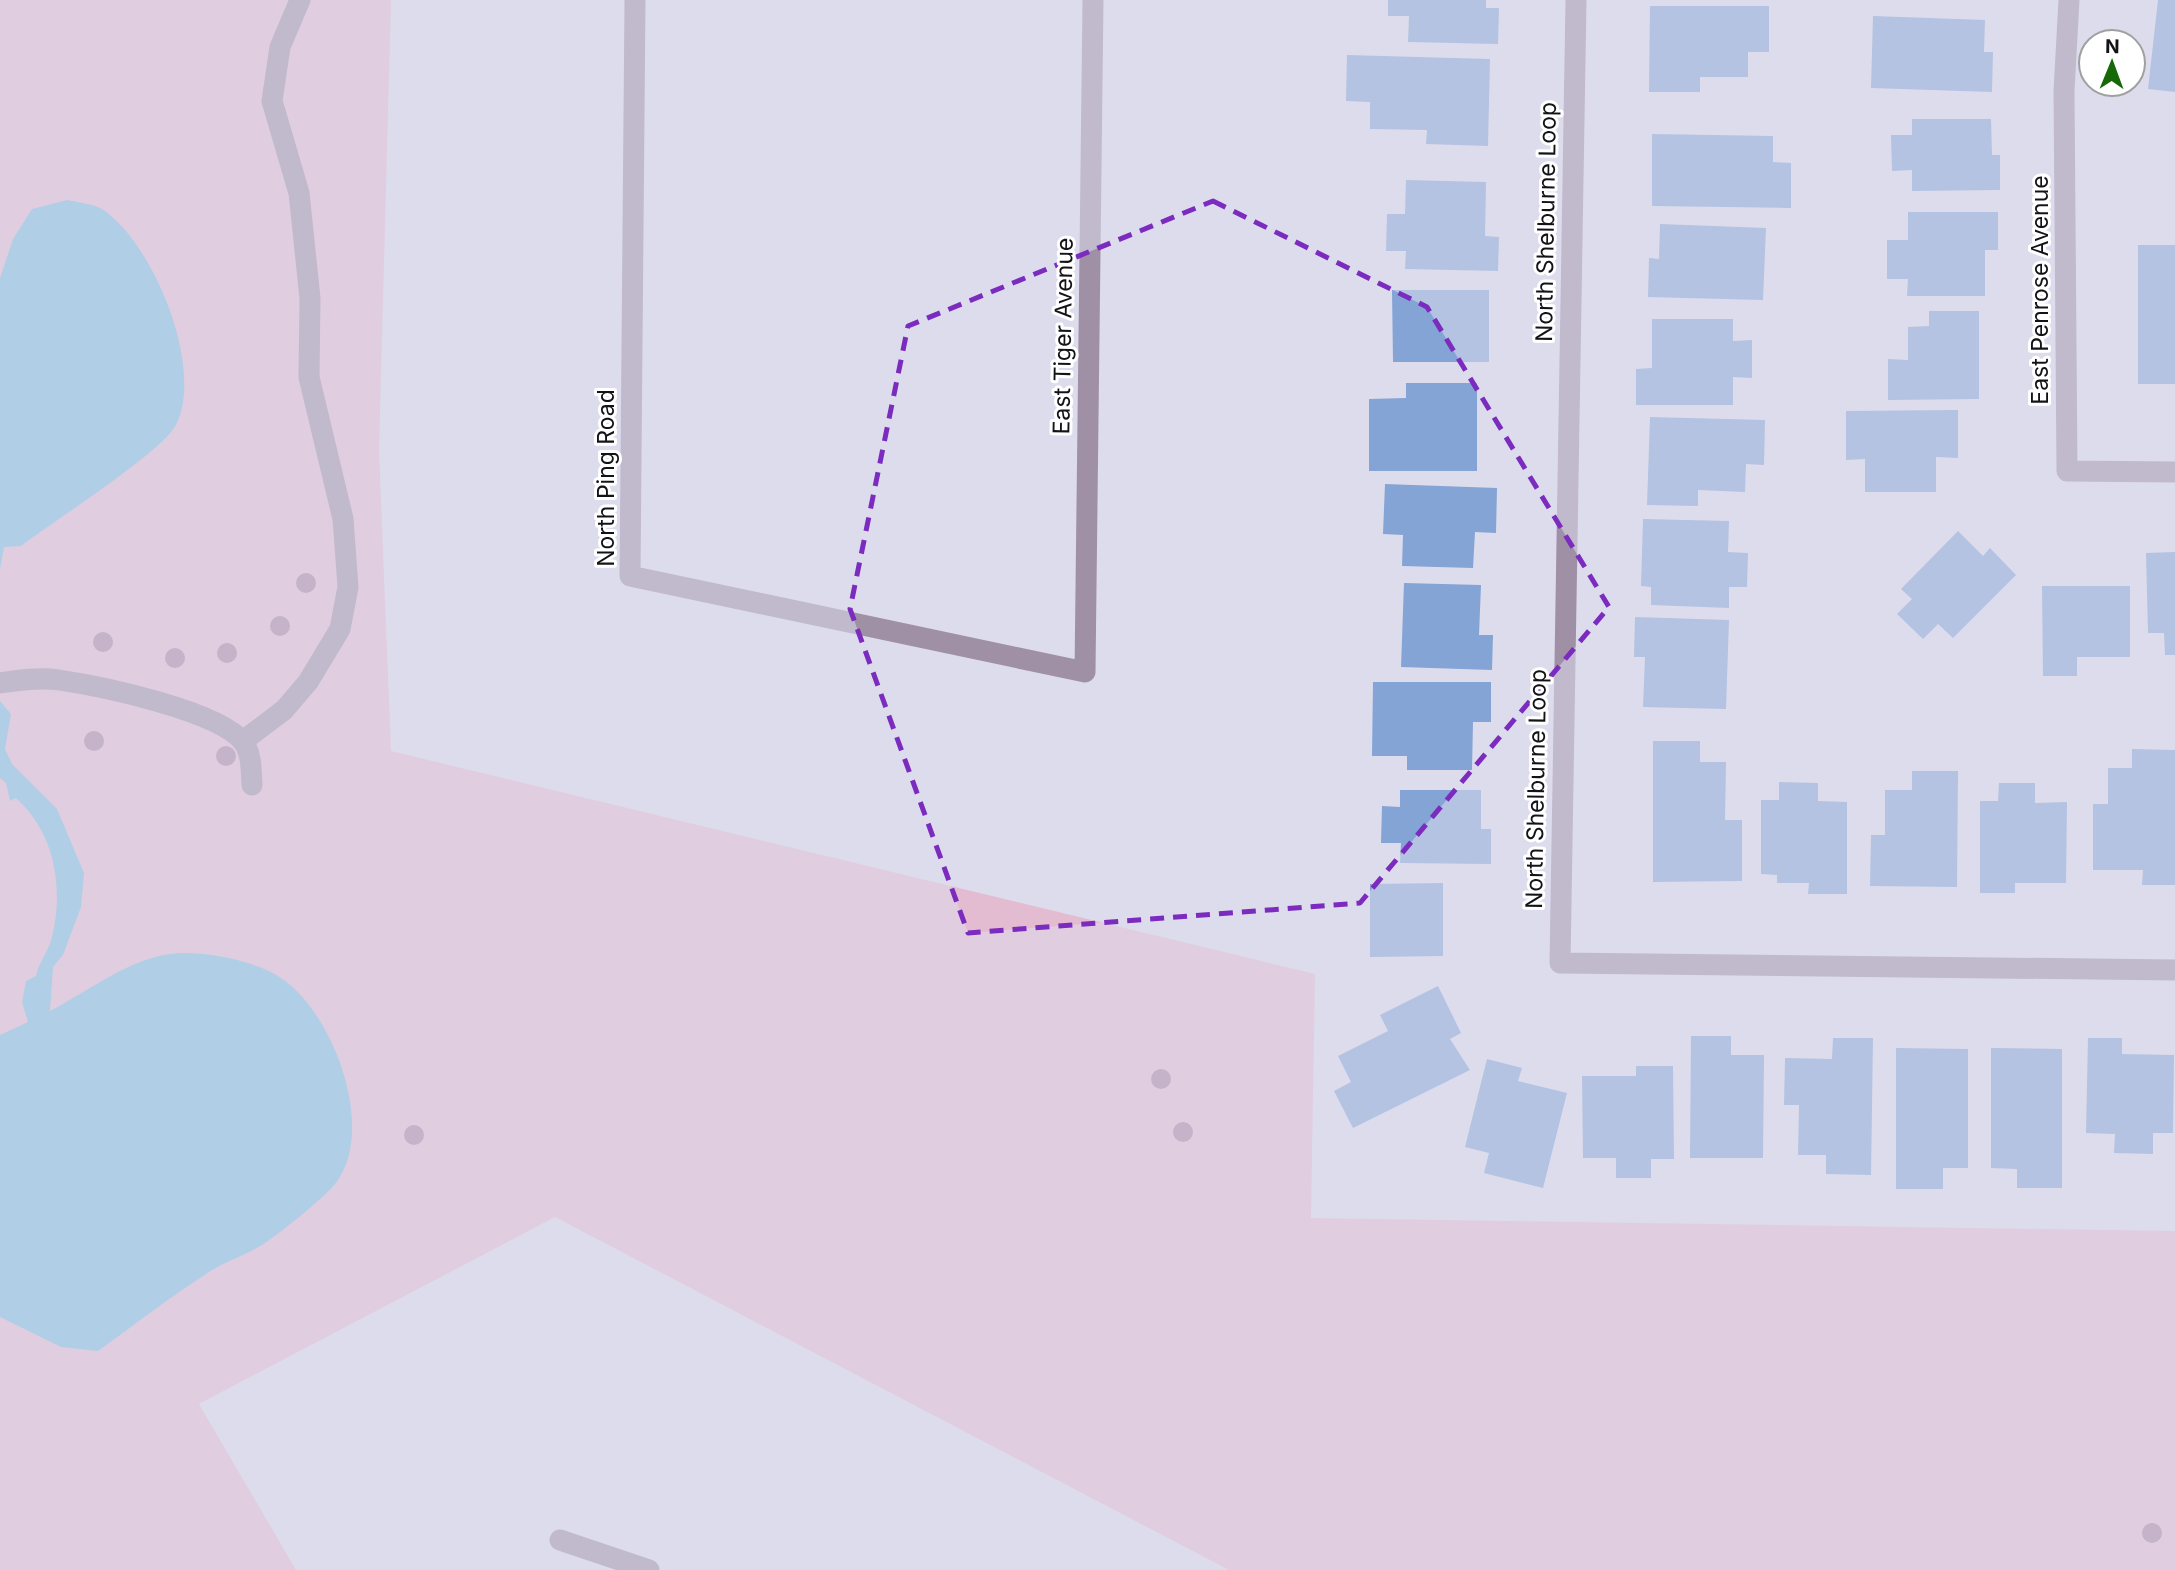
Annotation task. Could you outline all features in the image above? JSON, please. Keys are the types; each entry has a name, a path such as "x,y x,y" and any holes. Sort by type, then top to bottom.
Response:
{"street":[{"path":"243,741 284,710 308,682 340,629 348,587 343,519 309,377 310,298 299,193 272,101 280,47 300,0"},
{"name":"North Ping Road","path":"635,0 630,576 1085,672"},
{"name":"East Tiger Avenue","path":"1085,672 1093,0"},
{"name":"North Shelburne Loop","path":"1576,0 1559,963 2175,970"},
{"name":"East Penrose Avenue","path":"2069,0 2064,91 2067,471 2175,472"},
{"path":"0,683 58,680 196,714 234,732 243,741 249,751 252,785"},
{"path":"560,1539 649,1570"}],"highlighted area":[{"path":"1213,201 1427,307 1609,607 1360,903 968,933 850,609 908,326"}],"shaded area":[{"path":"0,0 391,0 379,451 391,751 1315,974 1311,1218 2175,1231 2175,1570 1229,1570 555,1217 199,1404 296,1570 0,1570"}],"water":[{"path":"67,200 102,209 121,225 139,249 169,308 179,340 184,372 183,401 176,425 167,437 129,469 21,546 4,547 0,569 0,278 13,239 32,209"},
{"path":"0,701 11,714 5,749 12,764 57,809 84,873 81,907 63,955 53,967 50,1011 112,975 161,955 204,954 246,962 271,972 300,994 332,1044 344,1074 351,1104 352,1134 347,1161 329,1190 270,1240 206,1274 98,1351 61,1347 0,1317 0,1035 28,1022 22,1002 26,981 36,976 52,937 57,900 48,844 29,812 16,798 10,801 6,783 0,778"}],"building":[{"path":"1388,0 1486,0 1486,8 1499,8 1498,44 1408,42 1409,16 1388,16"},
{"path":"2158,0 2175,0 2175,92 2148,89"},
{"path":"1650,6 1769,6 1769,52 1748,52 1748,77 1700,77 1700,92 1649,92"},
{"path":"1873,16 1985,20 1984,52 1993,52 1992,92 1871,88"},
{"path":"1347,55 1490,59 1488,146 1426,144 1427,130 1370,129 1370,102 1346,101"},
{"path":"1912,119 1991,119 1992,155 2000,155 2000,190 1912,191 1912,170 1892,171 1891,135 1912,135"},
{"path":"1652,134 1773,136 1773,162 1791,163 1791,208 1652,206"},
{"path":"1406,180 1486,182 1485,236 1499,237 1498,271 1405,269 1406,251 1386,251 1387,214 1405,214"},
{"path":"1908,212 1998,212 1998,250 1985,250 1985,296 1907,296 1908,279 1887,279 1887,240 1908,240"},
{"path":"1660,224 1766,228 1763,300 1648,297 1649,258 1659,259"},
{"path":"2138,245 2175,245 2175,384 2138,384"},
{"path":"1392,290 1489,290 1489,362 1393,362"},
{"path":"1929,311 1979,311 1979,399 1888,400 1888,359 1908,360 1908,327 1929,326"},
{"path":"1652,319 1733,319 1733,341 1752,340 1752,378 1733,377 1733,405 1636,405 1636,369 1652,368"},
{"path":"1406,383 1477,383 1477,471 1369,471 1369,399 1406,398"},
{"path":"1958,410 1958,458 1936,457 1936,492 1865,492 1865,459 1846,460 1846,411"},
{"path":"1650,417 1765,420 1764,465 1746,464 1745,492 1698,490 1698,506 1647,505"},
{"path":"1385,484 1497,488 1496,533 1475,532 1473,568 1402,566 1403,535 1383,534"},
{"path":"1643,519 1729,521 1728,552 1748,553 1747,587 1729,587 1729,608 1651,605 1651,587 1641,586"},
{"path":"1958,531 1983,556 1990,548 2016,575 1953,638 1938,624 1923,639 1897,614 1912,599 1901,589"},
{"path":"2175,552 2175,655 2165,655 2164,633 2148,633 2146,553"},
{"path":"1404,583 1481,585 1479,635 1493,635 1492,670 1401,667"},
{"path":"2042,586 2130,586 2130,657 2077,657 2077,676 2043,676"},
{"path":"1635,617 1729,620 1726,709 1643,707 1645,657 1634,657"},
{"path":"1373,682 1491,682 1491,722 1473,722 1472,770 1407,770 1407,756 1372,756"},
{"path":"1653,741 1700,741 1700,762 1726,762 1725,820 1742,820 1742,881 1653,882"},
{"path":"2132,749 2175,750 2175,885 2142,885 2143,870 2093,870 2093,804 2108,804 2108,768 2132,768"},
{"path":"1912,771 1958,771 1957,887 1870,886 1871,835 1885,835 1885,790 1912,790"},
{"path":"1779,782 1818,783 1818,801 1847,802 1847,894 1808,894 1809,883 1777,883 1777,875 1761,874 1761,800 1779,800"},
{"path":"1999,783 2035,783 2035,803 2067,802 2066,883 2015,883 2015,893 1980,893 1980,801 1998,801"},
{"path":"1400,790 1481,790 1481,829 1491,829 1491,864 1400,863 1401,843 1381,843 1382,806 1400,807"},
{"path":"1443,883 1443,956 1370,957 1370,884"},
{"path":"1438,986 1461,1033 1450,1039 1470,1070 1353,1128 1334,1091 1351,1082 1338,1056 1388,1031 1380,1015"},
{"path":"1691,1036 1731,1036 1731,1055 1764,1055 1763,1158 1690,1158"},
{"path":"1833,1038 1873,1038 1871,1175 1826,1174 1826,1155 1798,1155 1799,1105 1784,1105 1785,1058 1832,1059"},
{"path":"2088,1038 2122,1038 2122,1054 2174,1055 2173,1133 2153,1133 2153,1154 2114,1153 2115,1134 2086,1133"},
{"path":"1896,1048 1968,1049 1968,1168 1943,1168 1943,1189 1896,1189"},
{"path":"1991,1048 2062,1049 2062,1188 2017,1188 2017,1169 1991,1168"},
{"path":"1487,1059 1522,1068 1518,1081 1567,1093 1543,1188 1484,1173 1489,1153 1465,1147"},
{"path":"1636,1066 1673,1066 1674,1159 1651,1159 1651,1178 1616,1178 1616,1158 1583,1158 1582,1076 1636,1076"}]}
